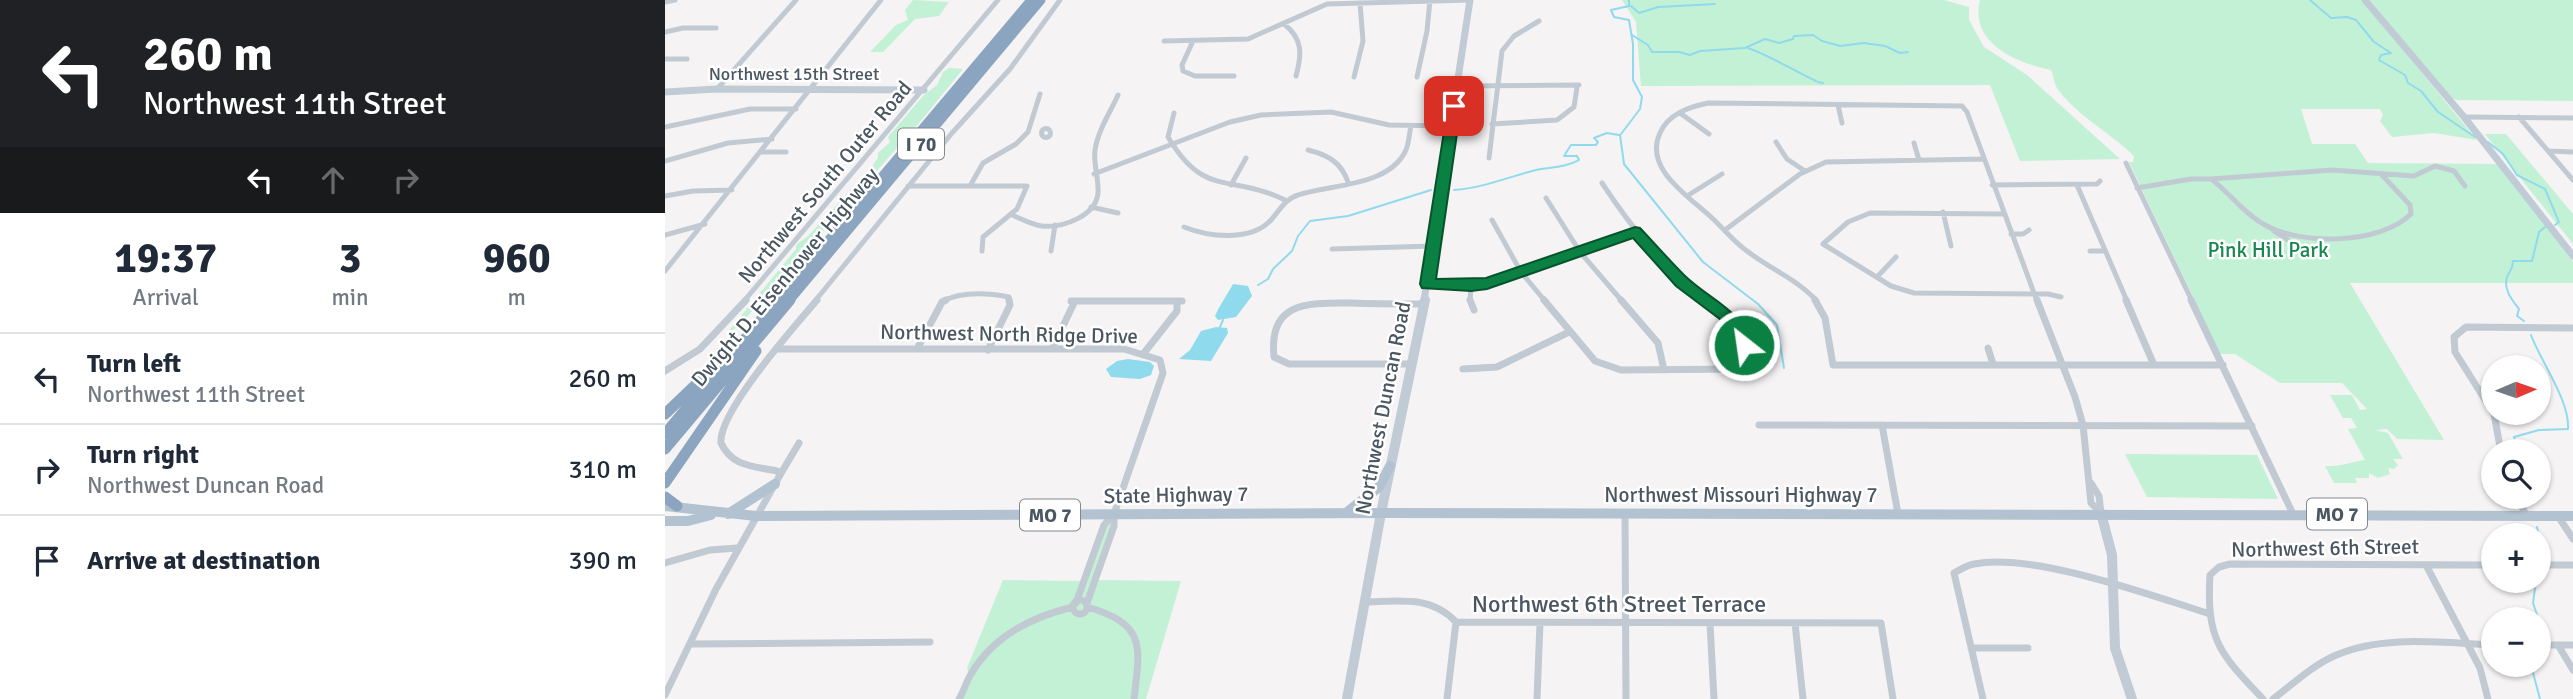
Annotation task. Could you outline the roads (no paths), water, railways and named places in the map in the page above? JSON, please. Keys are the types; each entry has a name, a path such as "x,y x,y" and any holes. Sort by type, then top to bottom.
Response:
{"highway":[{"name":"Dwight D. Eisenhower Highway","path":"665,434 1031,0"},
{"name":"Dwight D. Eisenhower Highway","path":"665,449 1041,0"},
{"path":"666,483 800,288"},
{"path":"665,414 749,333"},
{"path":"665,497 669,507"}],"main road":[{"path":"1345,513 1379,487 1390,466"},
{"path":"723,514 755,499 777,480"},
{"name":"MO 7","path":"669,507 723,514"},
{"name":"State Highway 7","path":"723,514 1381,513"},
{"name":"Northwest Missouri Highway 7","path":"1381,513 2101,513"},
{"name":"MO 7","path":"2101,513 2568,518"},
{"name":"MO 7","path":"665,521 688,521 723,514"}],"street":[{"path":"665,2 675,0"},
{"path":"717,89 796,0"},
{"path":"665,271 881,0"},
{"name":"Northwest South Outer Road","path":"665,371 690,358 720,331 770,268 998,0"},
{"path":"777,480 777,471 740,463 726,451 720,437 728,419 777,349 956,128 1010,69 1060,0"},
{"path":"1417,77 1427,32 1430,0"},
{"path":"1164,41 1248,39 1319,6 1470,0"},
{"name":"Northwest Duncan Road","path":"1347,699 1390,466 1428,284 1470,0"},
{"path":"2365,0 2464,117 2573,256"},
{"path":"1354,77 1363,41 1360,3"},
{"path":"1489,158 1500,56 1507,43 1539,21"},
{"path":"1284,24 1296,34 1302,45 1296,76"},
{"path":"665,32 683,28 716,28"},
{"path":"1193,41 1182,65 1183,71 1190,75 1234,76"},
{"path":"665,59 687,59"},
{"path":"1457,86 1578,86 1578,101 1566,116 1543,123 1492,124"},
{"name":"Northwest 15th Street","path":"665,92 717,89 924,90"},
{"path":"970,186 983,163 1016,144 1028,132 1040,94"},
{"path":"1012,215 1039,225 1055,225 1073,219 1091,207 1097,194 1094,174 1097,141 1118,95"},
{"path":"2132,699 2115,648 2112,555 2101,513 2091,503 2083,425 2063,365 2003,214 1964,105 1837,106 1720,102 1693,106 1671,118 1653,143 1653,151 1676,185 1687,196 1746,251 1811,295 1820,306 1833,365 1993,364 2063,365 2223,365"},
{"path":"1837,106 1842,123"},
{"path":"665,127 750,110 796,109"},
{"path":"1094,174 1230,122 1280,112 1331,112 1382,124 1451,126"},
{"path":"1174,113 1168,131 1172,145 1195,175 1207,181 1259,188 1285,200"},
{"path":"1680,113 1709,134"},
{"path":"2464,117 2573,118"},
{"path":"2519,117 2573,180"},
{"path":"1184,227 1191,231 1249,234 1267,224 1285,200 1379,174 1398,163 1407,149 1411,126"},
{"path":"1028,132 1041,132"},
{"path":"665,161 728,143 772,139"},
{"path":"1776,142 1787,159 1805,172"},
{"path":"1914,143 1919,160"},
{"path":"1308,150 1338,161 1347,182"},
{"path":"2549,151 2573,152"},
{"path":"762,152 786,152"},
{"path":"1231,185 1246,158"},
{"path":"1725,230 1745,219 1818,164 1835,160 1983,159"},
{"path":"2126,163 2293,514"},
{"path":"2137,188 2191,179 2277,171 2420,175 2435,166 2458,173 2465,186"},
{"path":"1687,196 1722,174"},
{"path":"2269,227 2305,234 2345,237 2371,235 2389,230 2411,214 2410,205 2381,174"},
{"path":"2211,179 2255,218 2313,256"},
{"path":"1992,185 2077,185 2097,184 2100,181"},
{"path":"1492,220 1521,272 1595,361 1621,370 1744,370 1744,345 1736,326 1724,313 1682,282 1635,232 1602,183"},
{"path":"2077,185 2154,365"},
{"path":"908,186 1027,186 1012,215 986,232 981,243 982,251"},
{"path":"665,196 693,191 732,190"},
{"path":"1546,198 1580,252 1658,343 1664,370"},
{"path":"1091,207 1118,213"},
{"path":"2003,214 1881,211 1847,222 1823,244 1901,290 1922,295 2035,293 2061,297"},
{"path":"1943,212 1951,246"},
{"path":"665,234 705,224"},
{"path":"1051,251 1055,225"},
{"path":"2011,234 2022,234 2028,230"},
{"path":"1428,284 1471,286 1521,272 1635,232"},
{"path":"1332,249 1433,246"},
{"path":"2090,251 2105,251"},
{"path":"1877,277 1896,257"},
{"path":"1471,286 1470,302 1474,310"},
{"path":"917,349 942,302 947,299 963,296 1009,297 1010,305 988,349"},
{"path":"1052,349 1073,302 1179,302 1177,311 1144,353"},
{"path":"1411,364 1289,364 1274,357 1273,350 1280,320 1293,307 1306,303 1422,304"},
{"path":"2499,439 2494,414 2455,352 2454,337 2466,327 2573,328"},
{"path":"1463,369 1497,367 1569,332"},
{"path":"1988,348 1993,364"},
{"name":"Northwest North Ridge Drive","path":"777,349 1124,349 1160,360 1163,373 1114,514"},
{"path":"1759,425 2252,426"},
{"path":"1882,425 1898,514"},
{"path":"665,695 737,548 799,443"},
{"path":"2523,509 2527,516"},
{"path":"1087,605 1114,526 1114,514"},
{"path":"1075,610 1104,525 1114,514"},
{"path":"1625,514 1626,699"},
{"path":"2568,518 2573,539"},
{"path":"665,563 710,550 737,548"},
{"path":"1983,699 1954,573 1961,566 1978,564 2038,565 2207,613 2210,634 2221,654 2263,699"},
{"name":"Northwest 6th Street","path":"2207,613 2210,575 2219,567 2230,564 2481,565"},
{"path":"2426,565 2480,667 2488,699"},
{"path":"2551,565 2573,565"},
{"path":"960,699 980,662 1006,634 1045,614 1075,610 1081,601 1118,618 1134,635 1140,662 1134,699"},
{"name":"Northwest 6th Street Terrace","path":"1365,602 1429,602 1449,612 1456,622 1881,623 1893,699"},
{"path":"1447,699 1456,622"},
{"path":"1537,699 1541,623"},
{"path":"1795,623 1803,699"},
{"path":"1710,624 1714,699"},
{"path":"691,644 930,642"},
{"path":"2273,699 2333,656 2355,648 2381,645 2481,645"},
{"path":"2551,645 2573,645"},
{"path":"2558,645 2573,670"},
{"path":"1971,648 2028,648"}],"water":[{"path":"1233,284 1248,286 1252,296 1236,317 1218,320 1215,316"},
{"path":"1216,327 1227,328 1228,333 1211,361 1179,359 1190,350 1201,331"},
{"path":"1128,359 1150,362 1154,366 1151,375 1140,379 1111,377 1106,369 1117,361"}],"waterway":[{"path":"1621,134 1640,109 1642,97 1633,80 1633,44 1629,20 1614,17 1611,10 1629,6 1629,0"},
{"path":"2310,0 2331,18 2347,17 2356,20 2374,42 2391,53 2381,55 2379,60 2405,75 2408,83 2421,91 2438,112 2475,137"},
{"path":"1631,6 1639,13 1658,7 1715,4"},
{"path":"1632,35 1648,45 1652,52 1679,52 1690,55 1700,51 1745,48 1765,39 1779,43 1793,39 1794,36 1813,35 1822,41 1840,46 1864,43 1885,46 1900,53 1908,52"},
{"path":"1748,48 1816,81"},
{"path":"1818,82 1823,83"},
{"path":"1454,190 1568,165 1579,160 1577,156 1564,156 1571,145 1596,145 1598,142 1594,138 1607,133 1619,135"},
{"path":"1620,135 1624,164 1703,262 1758,304 1777,325 1784,368"},
{"path":"2488,142 2503,154 2517,175 2545,189 2559,222 2555,225"},
{"path":"1258,285 1268,279 1273,269 1292,251 1298,236 1310,221 1348,216 1431,190"},
{"path":"2524,321 2517,316 2519,309 2507,290 2506,281 2513,261 2532,261 2539,232 2545,227"},
{"path":"1220,327 1223,320"},
{"path":"2515,439 2539,430 2568,429 2560,394 2531,335"},
{"path":"2534,593 2534,607"},
{"path":"2534,677 2540,699"}],"park label":[{"name":"Pink Hill Park","path":"2268,250"}]}
